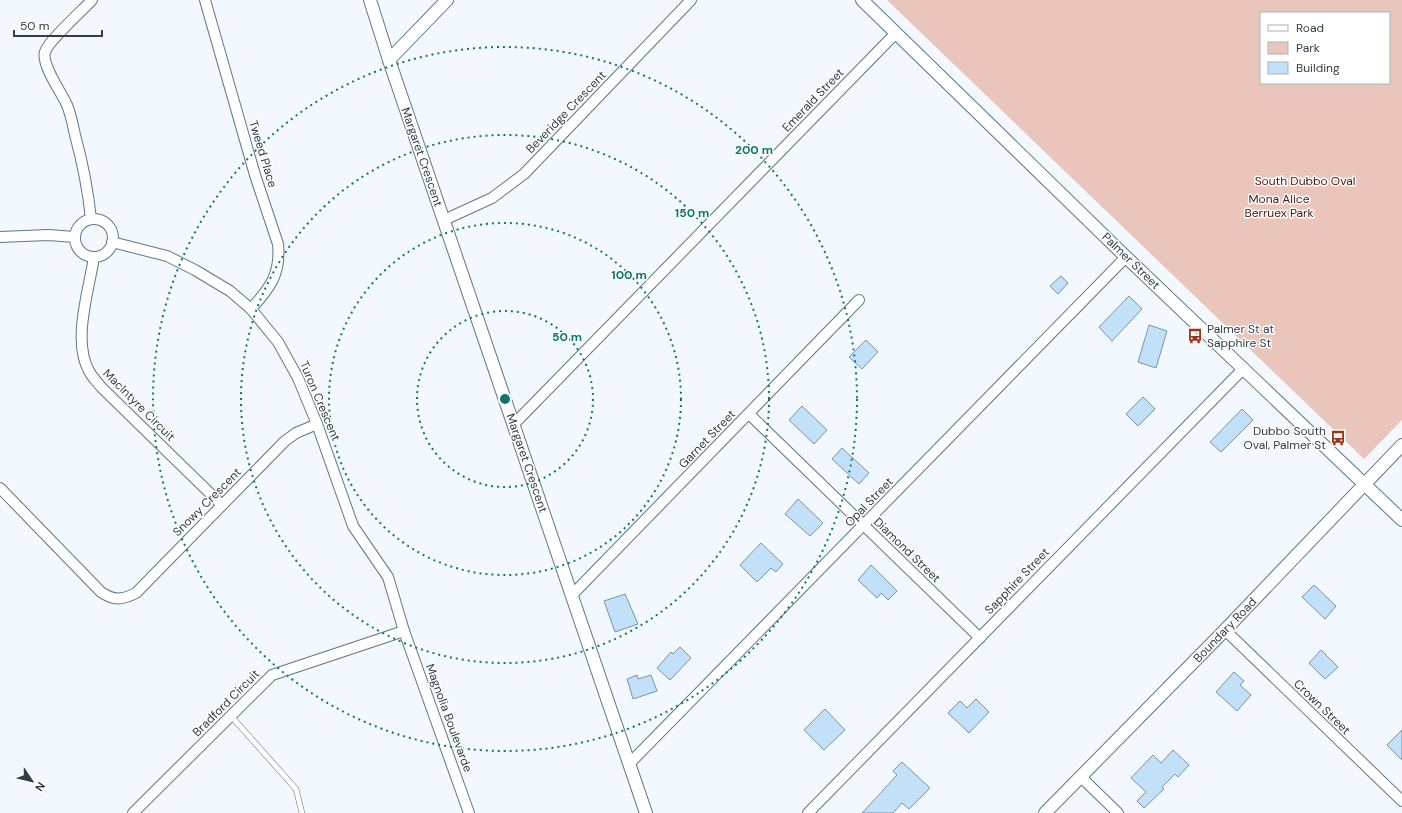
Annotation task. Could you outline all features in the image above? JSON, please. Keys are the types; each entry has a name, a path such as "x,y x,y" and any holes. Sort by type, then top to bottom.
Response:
{"street":[{"path":"91,219 86,176 67,106 41,52 92,0"},
{"name":"Tweed Place","path":"205,0 255,175 278,244 279,256 275,276 268,289 250,309"},
{"name":"Margaret Crescent","path":"370,0 389,60 646,813"},
{"path":"389,60 447,0"},
{"name":"Beveridge Crescent","path":"444,220 492,198 524,174 691,0"},
{"name":"Palmer Street","path":"862,0 1126,256 1402,520"},
{"name":"Emerald Street","path":"514,424 896,33"},
{"path":"91,219 108,225 113,236 112,242 106,252 94,257 81,251 76,238 80,226 91,219"},
{"path":"0,237 48,235 76,238"},
{"name":"Turon Crescent","path":"112,242 167,256 195,270 230,291 250,309 278,342 295,372 317,424 353,526 388,577 404,631"},
{"name":"Opal Street","path":"629,764 864,526 1126,256"},
{"name":"MacIntyre Circuit","path":"94,257 81,337 82,351 89,372 107,393 222,505"},
{"name":"Garnet Street","path":"572,595 859,300"},
{"name":"Sapphire Street","path":"808,813 1244,368"},
{"name":"Diamond Street","path":"748,414 980,638"},
{"name":"Snowy Crescent","path":"0,488 101,592 117,604 136,593 285,441 296,433 317,424"},
{"name":"Boundary Road","path":"1045,813 1225,630 1402,445"},
{"name":"Crown Street","path":"1225,630 1402,801"},
{"name":"Bradford Circuit","path":"133,813 272,675 404,631"},
{"name":"Magnolia Boulevarde","path":"404,631 469,813"},
{"path":"1081,777 1118,813"}],"lane":[{"path":"231,716 296,789 302,813"}],"green space":[{"name":"Mona Alice Berruex Park","path":"887,0 1402,0 1402,420 1364,459"}],"building":[{"path":"1061,276 1068,283 1058,294 1050,286"},
{"path":"1129,296 1142,309 1112,341 1099,327"},
{"path":"1149,325 1167,331 1156,368 1138,362"},
{"path":"866,340 878,352 862,369 849,357"},
{"path":"1143,397 1155,409 1138,426 1126,414"},
{"path":"802,406 827,430 814,444 789,420"},
{"path":"1242,409 1253,420 1221,452 1210,442"},
{"path":"842,448 869,473 859,484 832,459"},
{"path":"798,499 823,523 810,536 785,514"},
{"path":"761,543 783,564 776,572 771,568 757,582 740,565"},
{"path":"871,565 897,591 888,600 881,593 877,598 858,580"},
{"path":"1314,585 1336,606 1325,619 1302,597"},
{"path":"625,594 638,624 615,632 604,601"},
{"path":"680,647 691,658 670,680 657,668 671,652 673,654"},
{"path":"1321,650 1338,667 1325,679 1309,663"},
{"path":"1234,672 1244,681 1240,685 1251,695 1237,711 1216,692"},
{"path":"637,675 638,679 651,675 657,691 633,699 627,679"},
{"path":"976,699 989,712 969,733 948,713 960,701 967,708"},
{"path":"825,709 845,730 824,750 804,730"},
{"path":"1402,730 1402,760 1387,745"},
{"path":"1173,750 1189,765 1178,777 1175,774 1162,787 1164,789 1144,808 1137,801 1146,792 1131,778 1153,755 1161,763"},
{"path":"902,762 930,788 909,809 902,803 893,813 862,813 897,775 893,771"}],"place":[{"name":"Palmer St at Sapphire St","path":"1195,336"},
{"name":"Dubbo South Oval, Palmer St","path":"1338,438"}],"park label":[{"name":"South Dubbo Oval","path":"1305,181"}]}
